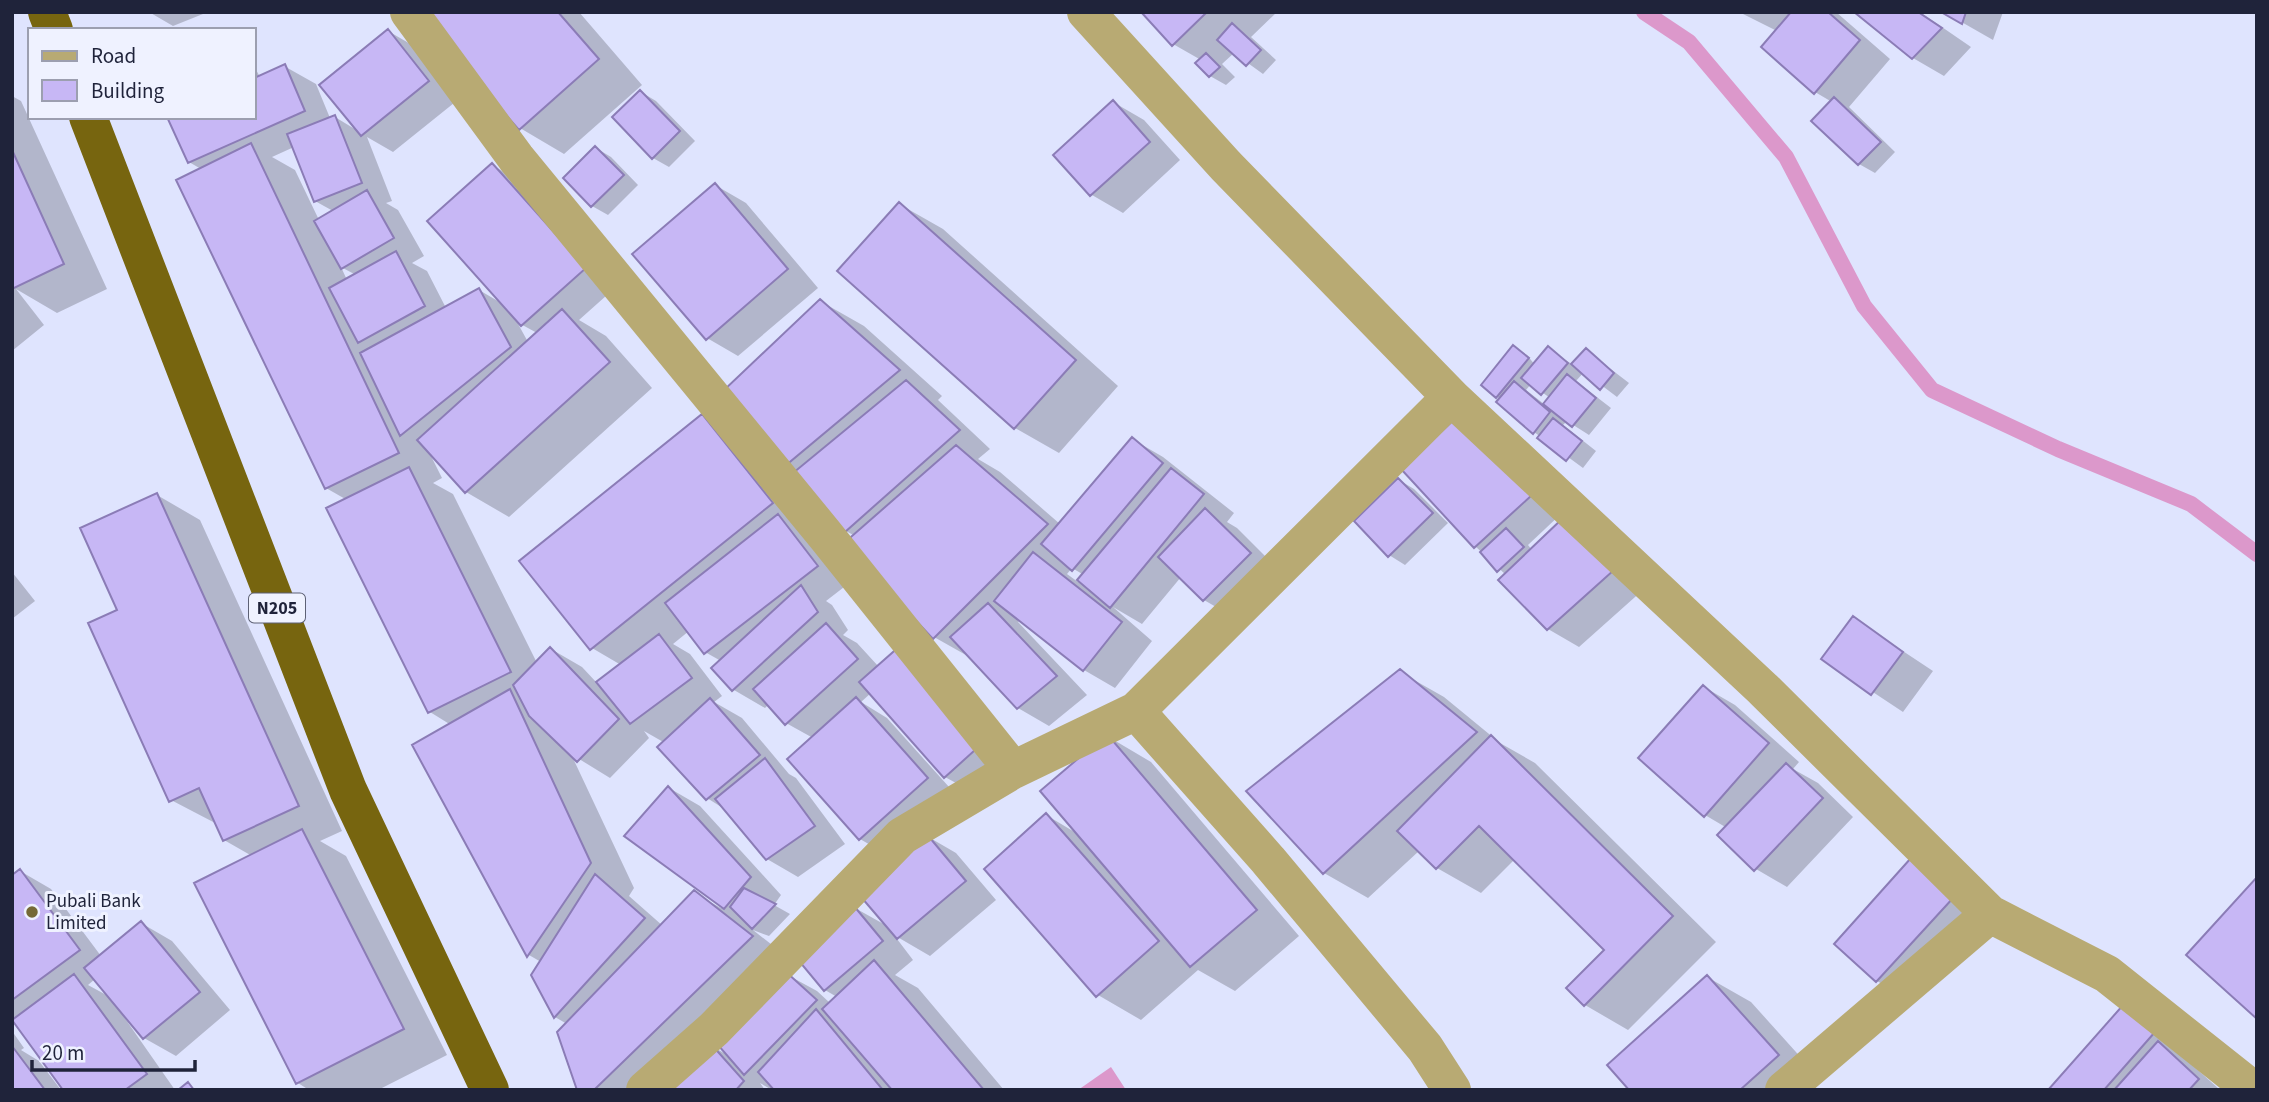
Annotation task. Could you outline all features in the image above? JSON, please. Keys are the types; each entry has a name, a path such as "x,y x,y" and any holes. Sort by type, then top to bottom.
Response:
{"highway":[{"name":"N205","path":"89,119 348,790 490,1090"}],"street":[{"path":"409,12 516,158 826,536 1013,770"},
{"path":"1086,12 1226,166 1451,397 1763,689 1990,914 2107,974 2253,1090"},
{"path":"645,1090 714,1029 902,836 1013,770 1136,711 1451,397"},
{"path":"1136,711 1268,860 1425,1048 1452,1090"},
{"path":"1784,1090 1990,914"}],"shaded area":[{"path":"1111,1067 1126,1090 1078,1090"}],"building":[{"path":"417,12 558,12 599,59 519,130"},
{"path":"1141,12 1207,12 1172,46"},
{"path":"1791,12 1828,12 1860,40 1814,94 1761,47"},
{"path":"1854,12 1918,12 1942,28 1912,59"},
{"path":"1941,12 1966,12 1962,24"},
{"path":"1232,23 1261,50 1246,66 1217,40"},
{"path":"388,29 429,81 361,136 319,85"},
{"path":"1206,53 1220,67 1209,77 1195,63"},
{"path":"285,64 305,111 188,163 168,119 256,119 256,77"},
{"path":"640,90 680,131 652,159 612,117"},
{"path":"1834,97 1881,142 1858,165 1811,121"},
{"path":"1113,100 1150,142 1090,196 1053,155"},
{"path":"335,115 362,183 314,202 287,134"},
{"path":"251,143 399,453 325,489 176,180"},
{"path":"595,146 624,175 591,207 563,178"},
{"path":"12,150 64,264 12,289"},
{"path":"492,163 586,268 521,326 427,221"},
{"path":"715,183 788,269 706,340 632,254"},
{"path":"367,190 394,238 341,269 314,221"},
{"path":"899,202 1076,360 1014,429 837,271"},
{"path":"396,251 425,306 358,343 329,288"},
{"path":"479,288 511,347 400,436 360,353"},
{"path":"820,299 900,370 785,466 723,391"},
{"path":"562,309 610,362 465,493 417,440"},
{"path":"1513,345 1529,358 1496,398 1481,385"},
{"path":"1548,346 1568,363 1541,395 1521,378"},
{"path":"1586,348 1614,373 1600,390 1571,364"},
{"path":"1567,374 1596,398 1572,427 1543,404"},
{"path":"906,380 960,430 845,532 793,473"},
{"path":"1514,381 1550,412 1533,434 1496,402"},
{"path":"702,414 773,503 590,650 519,561"},
{"path":"1458,416 1532,495 1474,548 1401,469"},
{"path":"1553,418 1582,441 1566,461 1537,438"},
{"path":"1132,437 1163,463 1072,571 1041,544"},
{"path":"956,445 1048,524 933,639 844,543"},
{"path":"409,467 511,672 428,713 326,508"},
{"path":"1171,468 1204,494 1110,608 1077,580"},
{"path":"1398,478 1433,513 1388,557 1354,521"},
{"path":"157,493 299,806 223,841 199,788 169,802 88,623 117,610 80,528"},
{"path":"1205,508 1251,553 1203,601 1158,557"},
{"path":"778,514 818,566 704,654 665,603"},
{"path":"1562,519 1614,570 1547,630 1498,580"},
{"path":"1506,528 1524,547 1497,572 1480,552"},
{"path":"1033,552 1122,622 1083,671 994,601"},
{"path":"801,585 818,612 732,691 711,668"},
{"path":"988,603 1057,676 1017,709 950,637"},
{"path":"1853,616 1903,652 1871,695 1821,659"},
{"path":"826,623 858,659 785,725 753,689"},
{"path":"659,634 692,678 630,724 596,682"},
{"path":"901,645 985,741 944,778 859,682"},
{"path":"550,647 619,719 577,762 529,716 513,685"},
{"path":"1400,669 1477,732 1323,874 1246,791"},
{"path":"1703,685 1769,743 1704,817 1638,758"},
{"path":"510,689 591,863 527,957 412,745"},
{"path":"856,697 928,778 859,840 787,759"},
{"path":"710,698 760,755 706,800 657,747"},
{"path":"1107,734 1257,910 1190,967 1040,791"},
{"path":"1491,735 1673,916 1584,1006 1566,988 1604,950 1479,826 1436,869 1397,831"},
{"path":"765,758 815,826 766,860 715,799"},
{"path":"1786,763 1823,798 1754,871 1717,835"},
{"path":"668,786 751,877 724,909 624,836"},
{"path":"1046,813 1159,941 1096,997 984,869"},
{"path":"302,829 404,1029 296,1084 194,883"},
{"path":"925,832 966,881 897,939 856,891"},
{"path":"1911,858 1954,897 1876,982 1834,944"},
{"name":"Pubali Bank Limited","path":"20,869 80,950 12,1000 12,875"},
{"path":"595,874 645,918 554,1018 531,975"},
{"path":"2257,877 2257,1019 2186,955"},
{"path":"744,888 776,904 752,929 730,907"},
{"path":"694,890 753,936 594,1090 577,1090 557,1032"},
{"path":"854,906 883,941 824,991 794,955"},
{"path":"141,921 200,992 143,1039 84,968"},
{"path":"874,960 984,1090 892,1090 822,1009"},
{"path":"785,971 817,1000 744,1075 718,1045"},
{"path":"74,974 147,1074 125,1090 63,1090 12,1020"},
{"path":"1707,975 1779,1055 1740,1090 1629,1090 1607,1065"},
{"path":"2124,1004 2155,1032 2104,1090 2048,1090"},
{"path":"816,1009 883,1090 774,1090 758,1072"},
{"path":"2158,1041 2199,1079 2189,1090 2114,1090"},
{"path":"711,1044 744,1081 736,1090 670,1090"},
{"path":"12,1046 45,1090 12,1090"},
{"path":"188,1082 194,1090 178,1090"}],"waterway":[{"path":"1644,12 1689,42 1786,157 1864,306 1932,390 2058,449 2191,504 2257,554"}],"place":[{"name":"Pubali Bank Limited","path":"32,912"}]}
